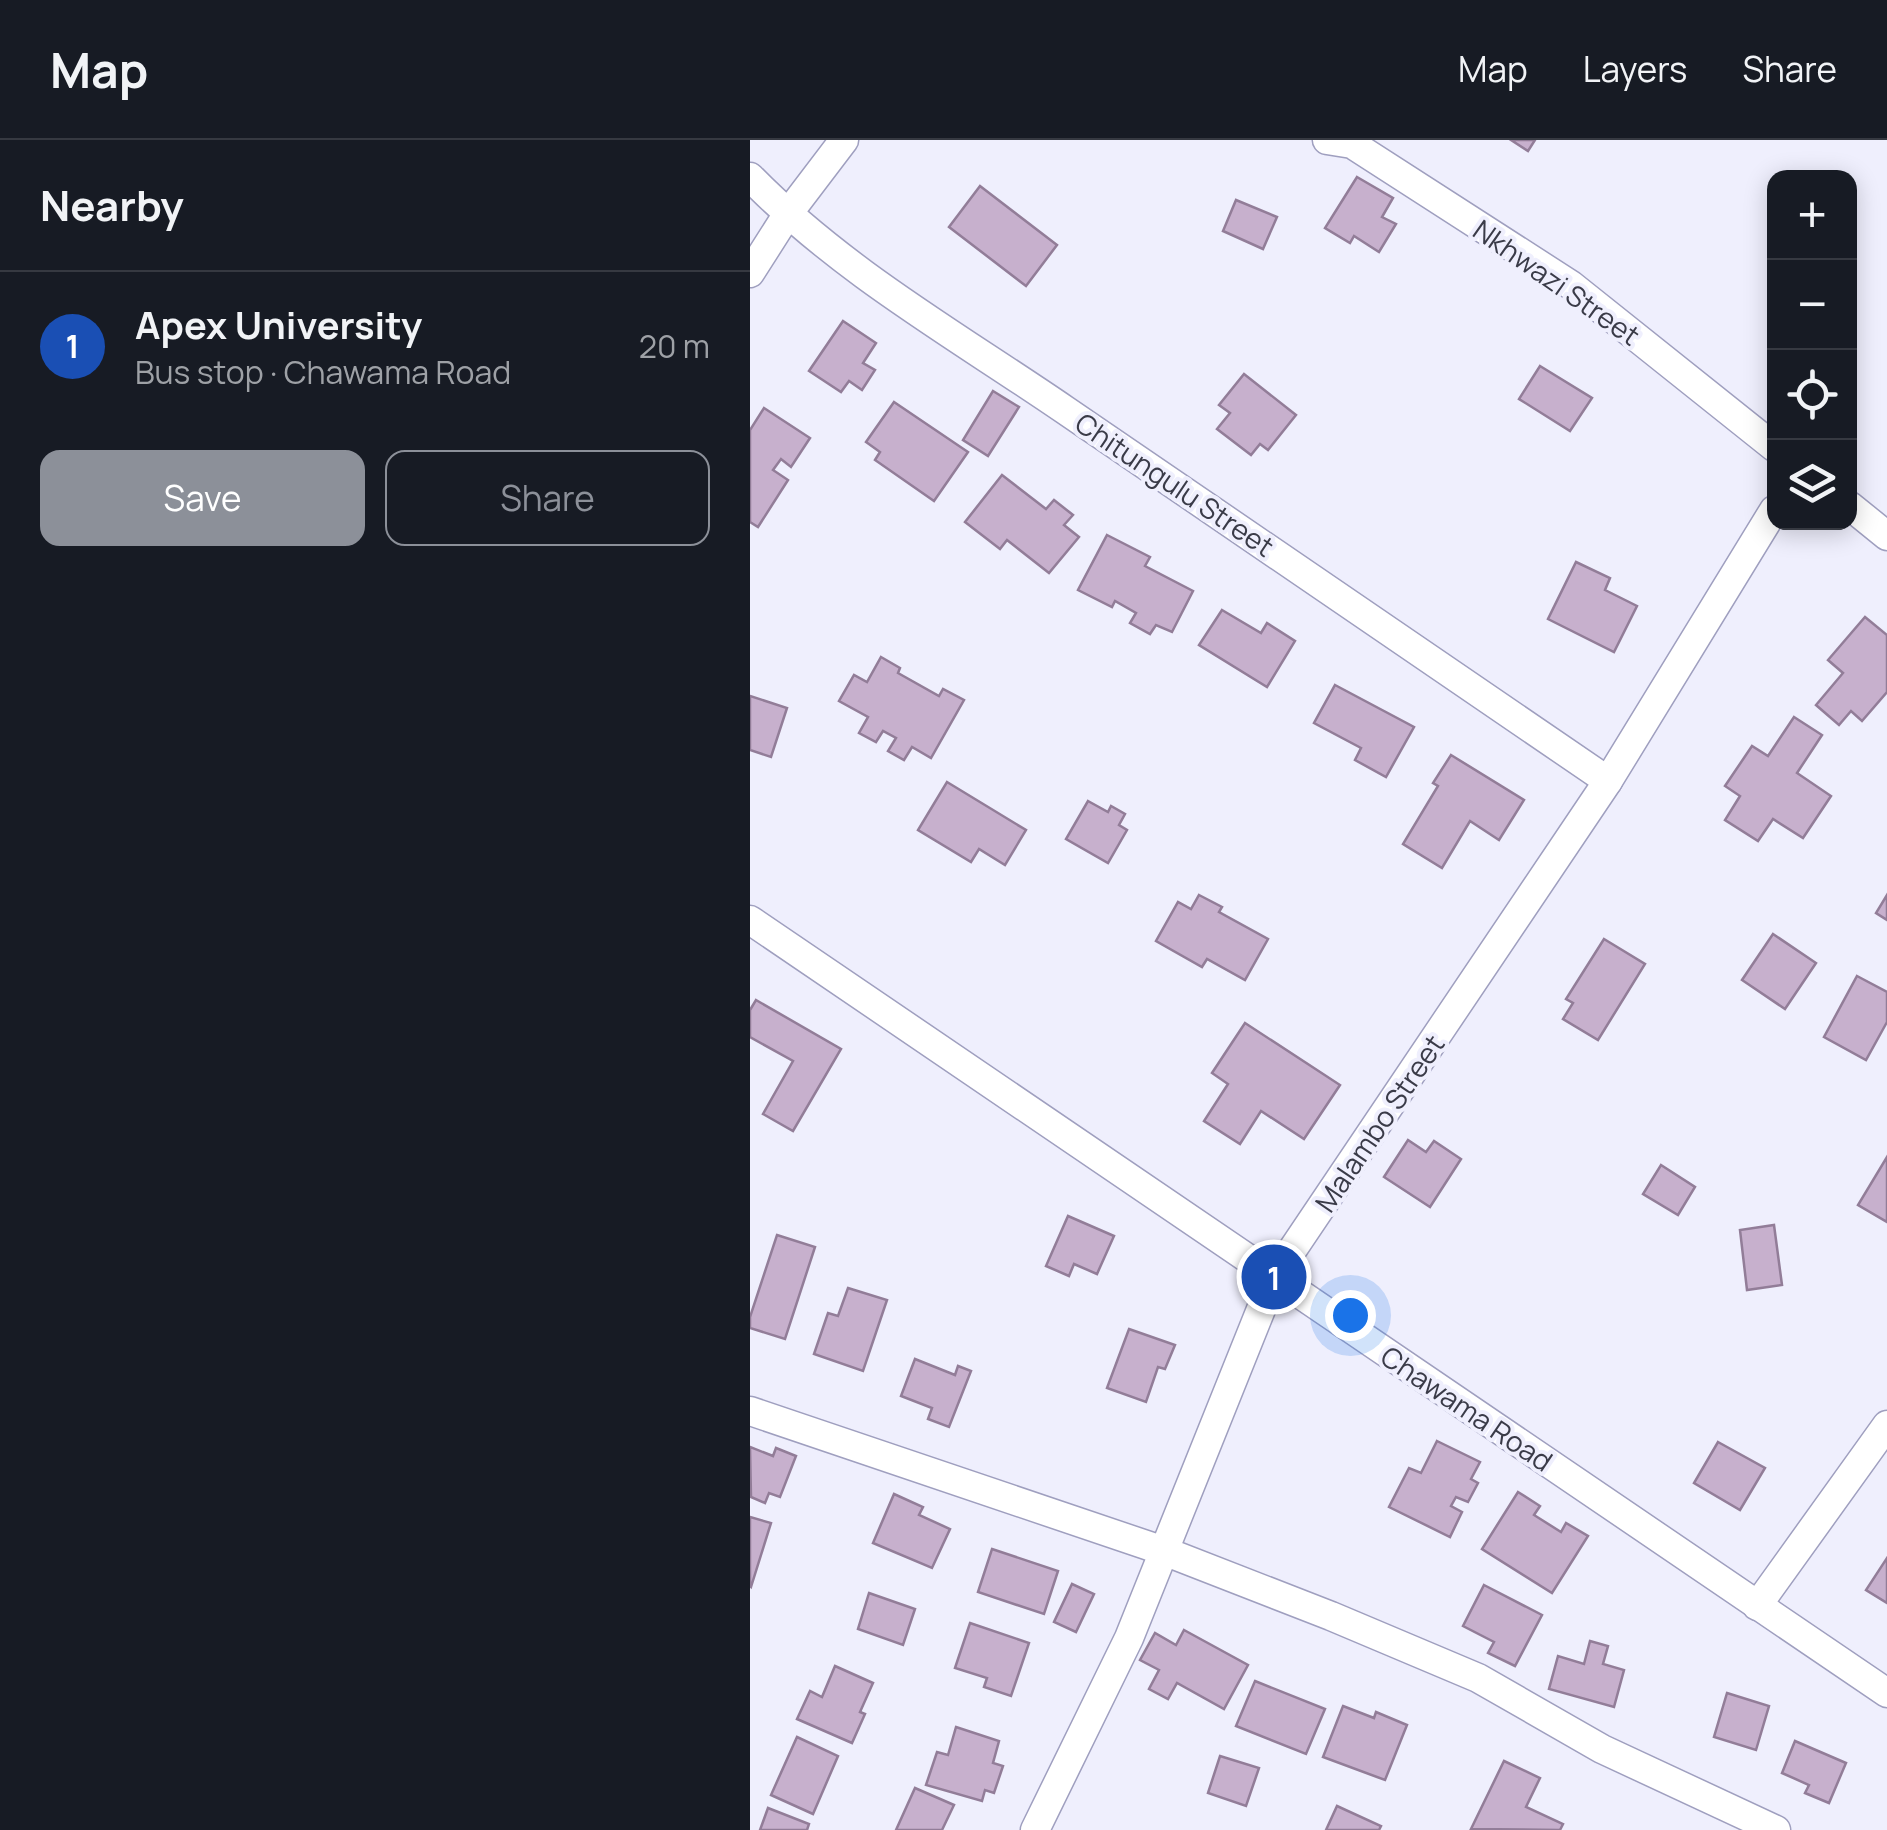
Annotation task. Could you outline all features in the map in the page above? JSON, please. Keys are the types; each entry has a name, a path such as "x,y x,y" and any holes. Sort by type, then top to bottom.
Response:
{"street":[{"path":"750,273 844,140"},
{"name":"Nkhwazi Street","path":"1327,140 1352,144 1571,285 1767,441"},
{"name":"Chitungulu Street","path":"750,177 788,215 887,292 1608,781"},
{"path":"1857,512 1887,536"},
{"name":"Malambo Street","path":"1035,1830 1129,1638 1274,1277 1608,781 1767,521"},
{"name":"Chawama Road","path":"750,920 1887,1693"},
{"path":"750,1411 1164,1551 1478,1678 1602,1749 1776,1830"},
{"path":"1757,1606 1887,1425"}],"building":[{"path":"1511,140 1535,140 1528,151"},
{"path":"1357,177 1393,198 1382,217 1396,224 1379,252 1354,236 1350,243 1325,228"},
{"path":"980,186 1057,245 1026,286 949,227"},
{"path":"1236,200 1277,217 1263,249 1223,231"},
{"path":"843,321 876,343 863,363 875,370 862,390 849,381 841,392 809,371"},
{"path":"1540,366 1592,398 1570,431 1519,399"},
{"path":"1244,374 1296,415 1268,450 1260,444 1251,455 1217,429 1230,413 1219,405"},
{"path":"993,391 1019,407 988,456 963,440"},
{"path":"894,402 968,452 934,501 875,460 880,452 866,442"},
{"path":"764,408 810,438 791,467 781,459 773,470 788,480 758,527 750,522 750,430"},
{"path":"1002,475 1046,509 1054,500 1073,515 1064,525 1079,537 1049,573 1007,540 1000,549 965,522"},
{"path":"1107,535 1150,557 1145,566 1193,591 1172,632 1156,625 1150,634 1130,623 1136,613 1115,601 1112,607 1078,590"},
{"path":"1576,562 1610,578 1605,590 1637,606 1614,652 1548,619"},
{"path":"1222,610 1261,633 1267,623 1295,641 1267,687 1199,645"},
{"path":"1865,617 1887,635 1887,692 1862,721 1851,711 1839,725 1816,705 1843,673 1828,660"},
{"path":"881,657 900,668 898,673 939,696 943,689 964,700 931,758 912,747 904,760 888,751 896,738 883,731 876,742 859,733 868,717 839,701 854,675 867,682"},
{"path":"1335,685 1414,727 1386,777 1355,760 1361,748 1314,723"},
{"path":"750,696 787,708 771,757 750,750"},
{"path":"1794,717 1822,735 1797,773 1831,796 1803,838 1773,819 1758,841 1725,820 1740,796 1725,786 1752,746 1768,756"},
{"path":"1451,755 1524,800 1499,840 1470,821 1442,868 1403,844 1438,786 1433,783"},
{"path":"947,782 1026,830 1005,865 979,849 971,862 918,830"},
{"path":"1088,801 1108,812 1111,806 1125,814 1119,825 1127,830 1108,863 1066,839"},
{"path":"1199,895 1222,907 1219,912 1268,939 1245,980 1207,959 1202,967 1156,941 1178,902 1191,909"},
{"path":"1887,895 1887,920 1876,913"},
{"path":"1773,934 1816,963 1785,1009 1742,980"},
{"path":"1604,939 1645,964 1598,1040 1563,1019 1573,1003 1566,999"},
{"path":"1857,976 1887,992 1887,1022 1866,1060 1824,1037"},
{"path":"756,1000 841,1049 793,1131 763,1114 793,1061 750,1037 750,1010"},
{"path":"1245,1023 1340,1085 1304,1139 1261,1111 1240,1144 1204,1121 1228,1084 1212,1073"},
{"path":"1408,1140 1426,1152 1434,1141 1461,1159 1430,1207 1384,1177"},
{"path":"1887,1157 1887,1222 1858,1205"},
{"path":"1661,1165 1695,1187 1678,1215 1643,1194"},
{"path":"1068,1216 1114,1236 1097,1274 1074,1264 1069,1276 1046,1266"},
{"path":"1774,1225 1782,1285 1747,1290 1740,1230"},
{"path":"777,1235 815,1247 785,1339 750,1328 750,1317"},
{"path":"848,1288 887,1300 863,1371 814,1354 828,1313 838,1316"},
{"path":"1129,1329 1175,1345 1165,1369 1158,1367 1146,1402 1107,1388"},
{"path":"915,1359 955,1375 958,1366 971,1371 949,1427 928,1419 932,1408 901,1396"},
{"path":"1437,1441 1480,1462 1471,1479 1478,1483 1468,1502 1456,1497 1451,1506 1462,1512 1450,1537 1389,1507 1409,1468 1421,1473"},
{"path":"1718,1442 1765,1468 1740,1510 1694,1483"},
{"path":"750,1447 773,1456 776,1448 796,1456 780,1497 769,1493 765,1503 751,1497"},
{"path":"1518,1492 1540,1506 1534,1515 1561,1532 1566,1523 1588,1536 1552,1593 1482,1549"},
{"path":"894,1494 923,1507 919,1515 950,1529 932,1568 873,1543"},
{"path":"750,1517 771,1523 751,1587 750,1586"},
{"path":"992,1549 1058,1571 1044,1614 978,1592"},
{"path":"1887,1558 1887,1603 1866,1590"},
{"path":"1072,1584 1094,1594 1076,1632 1054,1622"},
{"path":"1484,1585 1542,1615 1515,1666 1488,1653 1494,1642 1463,1626"},
{"path":"869,1593 915,1609 903,1645 858,1629"},
{"path":"970,1623 1029,1643 1011,1696 984,1687 987,1678 955,1668"},
{"path":"1184,1630 1248,1665 1224,1709 1177,1683 1168,1699 1149,1689 1159,1670 1140,1660 1155,1633 1176,1645"},
{"path":"1590,1641 1608,1646 1603,1664 1624,1670 1614,1707 1549,1689 1558,1656 1584,1664"},
{"path":"835,1666 873,1683 852,1743 797,1719 810,1691 822,1697"},
{"path":"1255,1681 1325,1709 1306,1754 1236,1726"},
{"path":"1727,1693 1769,1706 1756,1750 1714,1737"},
{"path":"1343,1706 1374,1718 1376,1712 1407,1725 1385,1780 1323,1757"},
{"path":"956,1727 999,1741 993,1763 1003,1766 994,1793 985,1790 982,1801 926,1785 937,1752 948,1755"},
{"path":"797,1737 838,1756 813,1814 771,1795"},
{"path":"1795,1741 1846,1763 1829,1803 1805,1793 1809,1785 1782,1773"},
{"path":"1220,1756 1259,1768 1246,1806 1208,1793"},
{"path":"1504,1761 1540,1778 1526,1807 1563,1824 1560,1830 1471,1829"},
{"path":"915,1788 954,1805 942,1830 896,1830"},
{"path":"1337,1806 1381,1826 1379,1830 1326,1830"},
{"path":"768,1808 809,1824 807,1830 760,1830"}],"place":[{"name":"Apex University","path":"1274,1277"}]}
